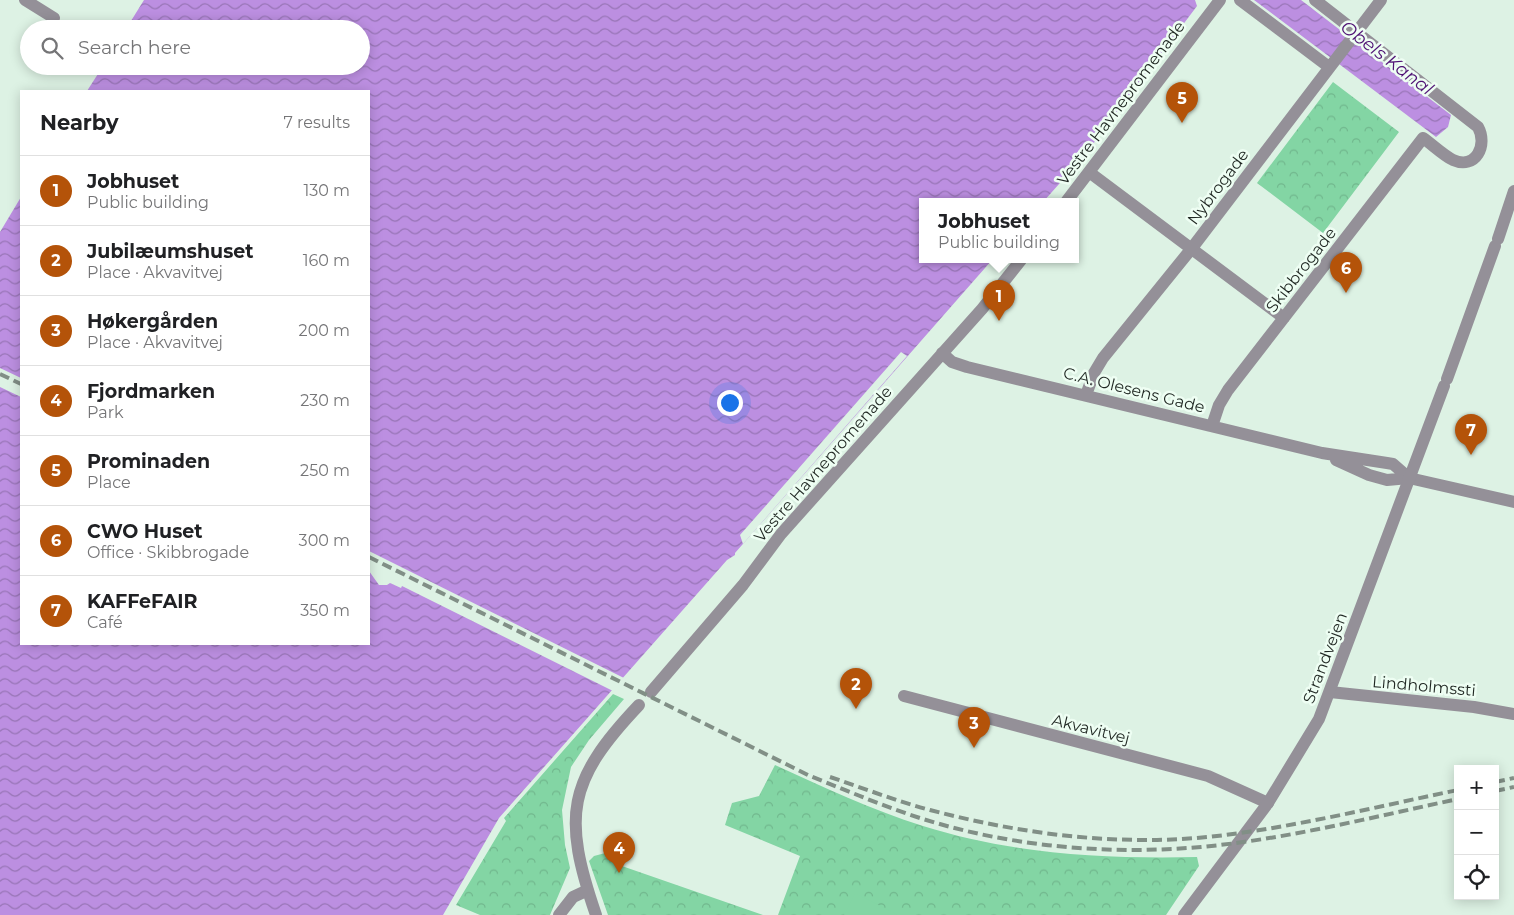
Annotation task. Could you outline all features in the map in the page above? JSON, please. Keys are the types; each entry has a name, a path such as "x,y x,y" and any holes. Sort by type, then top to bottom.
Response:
{"street":[{"path":"25,0 54,18"},
{"name":"Vestre Havnepromenade","path":"1069,198 1220,0"},
{"path":"1240,0 1331,65"},
{"path":"1316,0 1355,33"},
{"name":"Nybrogade","path":"1086,395 1094,373 1103,358 1192,248 1381,0"},
{"name":"Skibbrogade","path":"1212,426 1219,404 1228,390 1423,138 1453,160 1461,162 1471,160 1479,154 1483,146 1483,136 1478,127 1355,33"},
{"path":"1089,172 1284,318"},
{"name":"Strandvejen","path":"1184,915 1268,803 1308,741 1330,692 1446,383 1514,191"},
{"name":"Vestre Havnepromenade","path":"651,692 744,585 781,534 982,310 1019,263"},
{"name":"C.A. Olesens Gade","path":"942,353 952,362 966,367 1322,453 1393,464 1409,478"},
{"path":"1409,478 1514,502"},
{"name":"Lindholmssti","path":"1330,692 1474,707 1514,714"},
{"name":"Akvavitvej","path":"904,696 1208,776 1268,803"},
{"path":"596,915 588,890 575,832 575,811 580,790 598,753 612,734 639,705"},
{"path":"558,915 574,897 588,890"}],"green space":[{"path":"1333,82 1399,132 1323,233 1257,183"},
{"path":"613,694 624,699 589,740 571,767 562,810 565,845 570,868 550,915 480,915 456,905 506,821 504,818"},
{"path":"775,765 885,813 923,826 990,843 1059,853 1127,857 1197,857 1199,866 1166,915 778,915 800,856 725,825 732,803 759,796"},
{"path":"624,848 619,865 763,915 608,915 589,861 594,856"},
{"path":"855,893 898,915 844,915"}],"water":[{"path":"144,0 1195,0 1197,6 1084,156 1047,198 919,198 919,263 989,263 735,555 727,560 499,818 443,915 0,915 0,232 20,199 20,645 370,645 370,90 88,90 97,75 370,75 370,20 132,20"},
{"path":"1254,0 1301,0 1451,115 1448,127 1436,137"}],"pier":[{"path":"901,352 907,356 743,544 740,535"},
{"path":"0,368 20,378 20,397 0,387"},
{"path":"370,551 626,679 615,692 402,586 401,588 390,583 379,585 370,572"}],"railway":[{"path":"0,374 20,384"},
{"path":"370,557 810,776 866,799 957,829 1026,842 1096,849 1131,850 1201,847 1298,833 1454,800"},
{"path":"830,777 892,799 999,826 1068,836 1138,840 1208,837 1239,833 1454,791"},
{"path":"1499,781 1514,778"},
{"path":"1499,790 1514,787"}],"place":[{"name":"Prominaden","path":"1182,123"},
{"name":"CWO Huset","path":"1346,293"},
{"name":"Jobhuset","path":"999,321"},
{"name":"KAFFeFAIR","path":"1471,455"},
{"name":"Jubilæumshuset","path":"856,709"},
{"name":"Høkergården","path":"974,748"},
{"name":"Fjordmarken","path":"619,873"}],"water label":[{"name":"Obels Kanal","path":"1387,58"}]}
